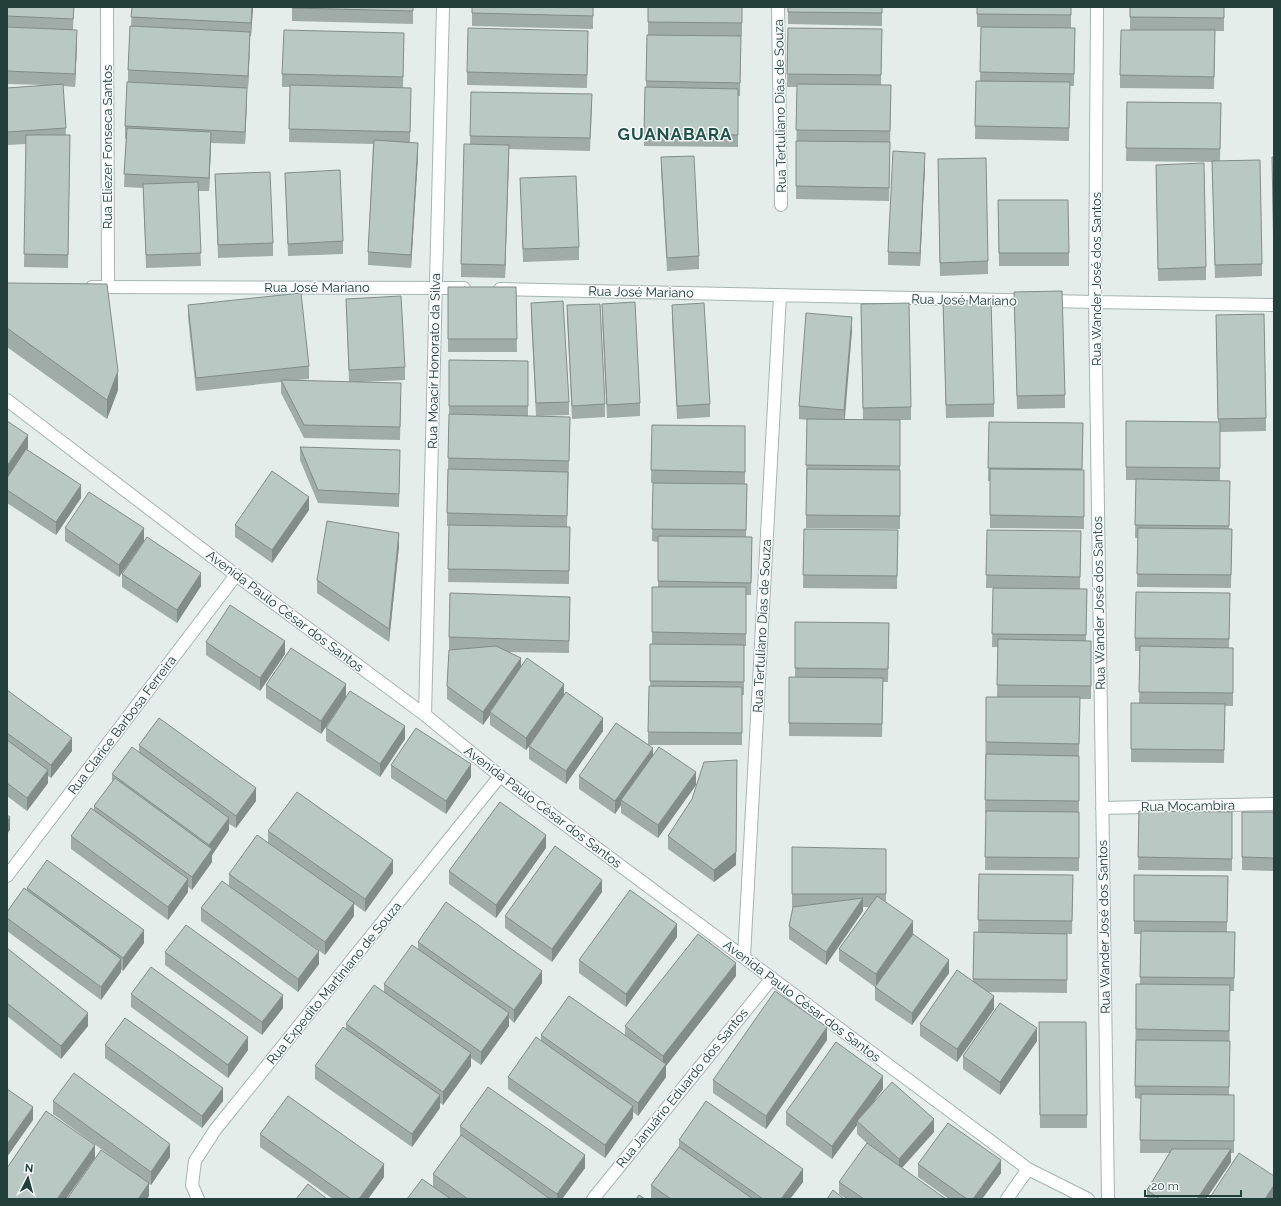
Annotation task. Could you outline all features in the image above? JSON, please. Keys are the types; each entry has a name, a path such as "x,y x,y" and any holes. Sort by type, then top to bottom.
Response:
{"street":[{"name":"Rua Eliezer Fonseca Santos","path":"107,7 108,286"},
{"name":"Rua Moacir Honorato da Silva","path":"425,715 443,7"},
{"name":"Rua Tertuliano Dias de Souza","path":"778,7 781,205"},
{"name":"Rua Wander José dos Santos","path":"1097,7 1095,302 1108,1199"},
{"name":"Rua José Mariano","path":"77,288 108,286 475,288"},
{"name":"Rua José Mariano","path":"491,289 1095,302 1274,304"},
{"name":"Rua Tertuliano Dias de Souza","path":"744,957 780,295"},
{"name":"Avenida Paulo César dos Santos","path":"7,400 236,575 425,715 500,776 1028,1169 1088,1199"},
{"name":"Rua Clarice Barbosa Ferreira","path":"7,876 236,575"},
{"name":"Rua Expedito Martiniano de Souza","path":"198,1199 192,1185 195,1161 215,1130 500,776"},
{"name":"Rua Mocambira","path":"1102,808 1274,804"},
{"name":"Rua Januário Eduardo dos Santos","path":"593,1199 772,978"},
{"path":"1006,1199 1028,1169"}],"building":[{"path":"7,7 74,7 73,19 7,16"},
{"path":"132,7 252,7 251,23 131,17"},
{"path":"413,7 413,11 292,8"},
{"path":"472,7 593,7 593,16 472,13"},
{"path":"648,7 742,7 742,23 648,22"},
{"path":"788,7 882,7 882,13 788,12"},
{"path":"977,7 1071,7 1071,15 977,14"},
{"path":"1130,7 1224,7 1224,18 1130,17"},
{"path":"130,26 250,32 248,76 128,70"},
{"path":"7,27 77,30 75,74 7,71"},
{"path":"981,27 1075,28 1074,74 980,72"},
{"path":"468,28 588,31 587,75 467,72"},
{"path":"788,28 882,29 881,75 787,74"},
{"path":"284,30 404,33 403,77 282,74"},
{"path":"1121,30 1215,30 1214,77 1120,75"},
{"path":"647,35 741,36 740,83 646,81"},
{"path":"976,81 1070,82 1069,128 975,126"},
{"path":"127,82 247,88 245,132 125,126"},
{"path":"63,84 66,128 7,132 7,88"},
{"path":"797,84 891,85 890,131 796,130"},
{"path":"290,85 411,88 410,132 289,129"},
{"path":"645,87 738,89 738,135 644,133"},
{"path":"471,92 592,94 590,138 470,136"},
{"path":"1127,102 1221,103 1220,149 1126,148"},
{"path":"127,128 211,132 209,178 124,174"},
{"path":"26,135 70,135 68,255 24,254"},
{"path":"374,140 418,143 411,255 368,252"},
{"path":"796,141 890,142 889,188 796,186"},
{"path":"464,144 509,145 505,265 461,264"},
{"path":"893,151 925,153 920,253 888,252"},
{"path":"694,156 699,256 667,258 661,157"},
{"path":"1272,157 1274,157 1274,261"},
{"path":"986,158 988,261 940,263 938,159"},
{"path":"1260,160 1262,264 1215,265 1212,161"},
{"path":"1204,163 1206,267 1158,269 1156,165"},
{"path":"340,170 343,241 288,244 285,173"},
{"path":"270,172 273,243 218,245 215,174"},
{"path":"576,176 579,247 523,249 520,178"},
{"path":"198,182 201,253 146,255 143,184"},
{"path":"998,200 1068,200 1069,253 999,253"},
{"path":"7,283 107,284 118,371 107,400 7,328"},
{"path":"448,287 516,287 517,339 448,339"},
{"path":"1062,291 1065,395 1017,396 1014,292"},
{"path":"301,293 309,366 196,378 188,305"},
{"path":"401,296 405,367 349,370 346,299"},
{"path":"991,300 994,404 946,405 943,301"},
{"path":"563,301 569,402 536,403 531,303"},
{"path":"635,302 640,403 607,405 602,304"},
{"path":"704,303 710,404 677,406 672,305"},
{"path":"909,303 911,407 863,408 861,304"},
{"path":"600,304 605,404 572,406 567,305"},
{"path":"806,313 852,317 844,410 799,406"},
{"path":"1264,314 1266,418 1218,419 1216,315"},
{"path":"449,360 528,361 528,406 449,406"},
{"path":"281,380 401,383 400,427 304,425"},
{"path":"449,414 570,417 569,461 448,458"},
{"path":"807,419 900,420 900,466 806,465"},
{"path":"7,421 28,435 7,466"},
{"path":"1126,421 1220,422 1220,468 1126,467"},
{"path":"989,422 1083,423 1082,469 988,468"},
{"path":"652,425 745,426 745,472 651,470"},
{"path":"300,447 400,450 399,494 318,490"},
{"path":"26,449 81,485 56,522 7,490 7,478"},
{"path":"448,469 568,472 567,516 447,513"},
{"path":"807,469 900,470 900,516 806,515"},
{"path":"990,469 1084,470 1084,517 990,515"},
{"path":"272,471 309,497 272,550 235,525"},
{"path":"1136,479 1230,481 1229,526 1135,525"},
{"path":"653,483 747,484 746,530 652,529"},
{"path":"89,492 144,528 119,565 65,528"},
{"path":"327,521 399,533 389,629 317,580"},
{"path":"449,525 570,527 569,571 448,569"},
{"path":"1138,528 1232,529 1231,575 1137,574"},
{"path":"804,529 898,530 897,576 803,575"},
{"path":"987,530 1081,531 1080,577 986,575"},
{"path":"658,536 752,537 751,583 658,581"},
{"path":"147,537 201,573 177,610 122,574"},
{"path":"652,587 746,587 746,634 652,632"},
{"path":"993,588 1087,589 1086,635 992,634"},
{"path":"1136,592 1230,593 1229,639 1135,638"},
{"path":"450,593 570,597 569,641 449,637"},
{"path":"230,605 285,641 260,678 206,642"},
{"path":"795,622 889,623 888,669 795,668"},
{"path":"998,639 1091,641 1091,686 997,685"},
{"path":"650,644 744,645 744,682 650,681"},
{"path":"496,646 521,658 483,712 447,686 449,650"},
{"path":"1140,646 1233,648 1233,693 1139,692"},
{"path":"291,648 346,684 321,721 266,685"},
{"path":"527,658 564,684 526,738 490,712"},
{"path":"789,677 883,678 882,724 789,723"},
{"path":"649,686 742,687 742,733 648,732"},
{"path":"7,690 72,738 51,765 7,733"},
{"path":"350,691 405,726 380,764 326,728"},
{"path":"566,692 603,718 566,771 529,746"},
{"path":"986,697 1080,697 1079,744 986,742"},
{"path":"1131,703 1225,704 1224,750 1131,749"},
{"path":"159,718 256,788 236,816 139,745"},
{"path":"616,723 653,748 615,801 579,776"},
{"path":"416,728 471,764 446,801 391,765"},
{"path":"7,740 48,770 27,798 7,783"},
{"path":"132,747 229,818 209,845 112,774"},
{"path":"659,747 696,772 658,825 621,800"},
{"path":"986,754 1079,756 1079,801 985,800"},
{"path":"737,760 736,852 714,870 668,836 692,799 704,762"},
{"path":"115,778 212,849 192,877 94,806"},
{"path":"297,792 393,860 365,899 268,831"},
{"path":"500,802 546,835 496,905 449,871"},
{"path":"91,808 188,879 168,907 71,836"},
{"path":"986,811 1079,812 1079,858 985,857"},
{"path":"1139,811 1232,812 1232,859 1138,857"},
{"path":"1242,812 1274,812 1274,858 1242,857"},
{"path":"257,835 354,903 325,942 229,874"},
{"path":"555,846 602,880 552,949 505,916"},
{"path":"792,847 886,849 886,894 792,894"},
{"path":"47,860 144,930 123,958 27,888"},
{"path":"979,874 1073,875 1072,921 978,920"},
{"path":"1134,875 1228,876 1227,922 1134,921"},
{"path":"222,881 319,951 298,979 201,908"},
{"path":"24,888 121,959 101,987 7,918 7,912"},
{"path":"630,890 677,924 626,994 579,960"},
{"path":"877,896 913,921 876,974 839,949"},
{"path":"863,898 826,952 789,926 793,907"},
{"path":"446,902 542,971 514,1010 418,942"},
{"path":"186,925 283,995 262,1022 165,952"},
{"path":"1141,931 1235,932 1234,978 1140,977"},
{"path":"974,932 1067,934 1067,980 973,979"},
{"path":"698,934 736,963 663,1056 625,1026"},
{"path":"913,934 949,960 912,1013 875,987"},
{"path":"412,945 509,1013 481,1052 384,984"},
{"path":"7,948 88,1013 61,1046 7,1003"},
{"path":"151,967 248,1037 228,1065 131,994"},
{"path":"957,970 994,996 957,1049 920,1024"},
{"path":"1136,984 1230,985 1229,1031 1136,1029"},
{"path":"374,985 471,1053 443,1092 346,1024"},
{"path":"775,991 827,1027 766,1116 713,1080"},
{"path":"569,996 666,1064 638,1103 541,1035"},
{"path":"1000,1003 1037,1028 1000,1082 963,1056"},
{"path":"125,1018 223,1088 202,1116 105,1045"},
{"path":"1039,1022 1086,1022 1087,1115 1040,1115"},
{"path":"343,1027 440,1095 412,1134 315,1066"},
{"path":"536,1037 633,1106 605,1145 508,1077"},
{"path":"1136,1040 1230,1041 1229,1087 1135,1086"},
{"path":"836,1042 883,1076 832,1146 786,1112"},
{"path":"74,1073 170,1144 151,1172 53,1101"},
{"path":"892,1082 934,1119 899,1159 857,1121"},
{"path":"488,1087 585,1155 557,1194 460,1126"},
{"path":"7,1089 33,1107 7,1144"},
{"path":"1141,1094 1234,1095 1234,1141 1140,1140"},
{"path":"288,1096 384,1164 359,1199 351,1199 260,1134"},
{"path":"706,1101 803,1169 781,1199 763,1199 679,1140"},
{"path":"46,1111 95,1145 57,1199 7,1199 7,1168"},
{"path":"948,1123 1001,1160 973,1199 967,1199 918,1164"},
{"path":"461,1135 550,1199 468,1199 433,1174"},
{"path":"867,1143 946,1199 864,1199 839,1182"},
{"path":"679,1147 753,1199 671,1199 651,1185"},
{"path":"1172,1149 1231,1149 1197,1199 1160,1199 1147,1190"},
{"path":"101,1150 149,1183 138,1199 67,1199"},
{"path":"1239,1153 1274,1176 1274,1185 1265,1199 1209,1199"},
{"path":"422,1179 451,1199 407,1199"},
{"path":"308,1184 327,1199 296,1199"},
{"path":"833,1190 844,1199 827,1199"},
{"path":"639,1195 645,1199 636,1199"}],"district":[{"name":"GUANABARA","path":"675,134"}]}
